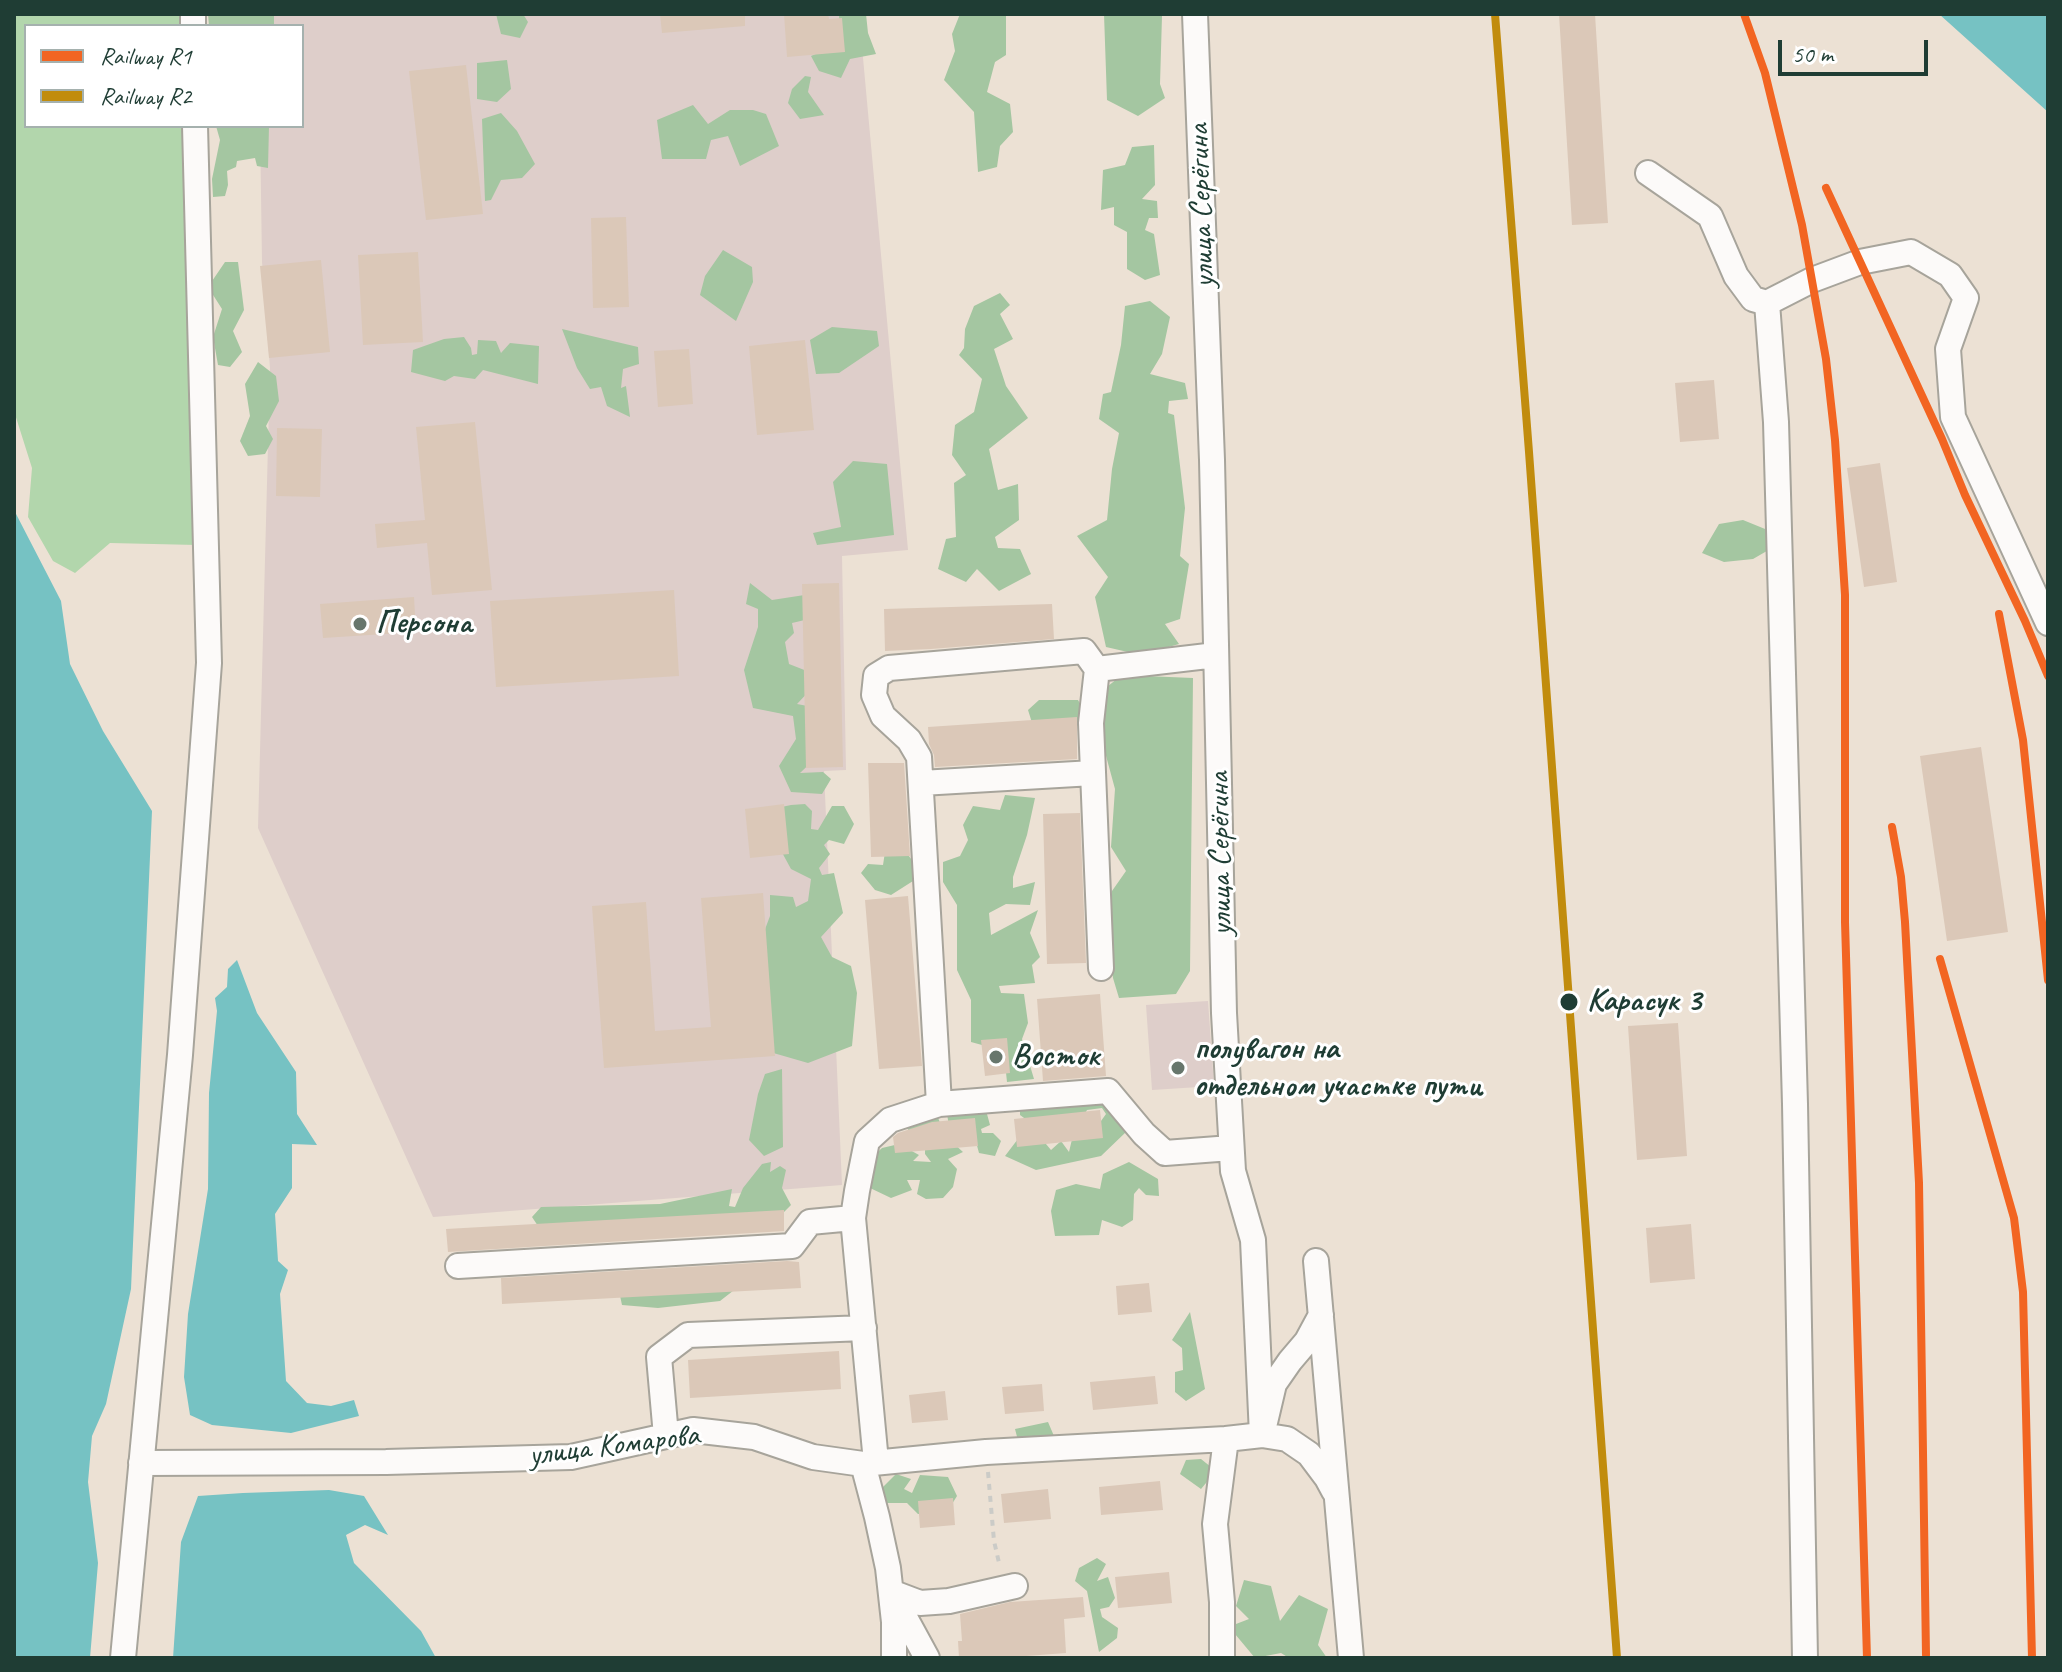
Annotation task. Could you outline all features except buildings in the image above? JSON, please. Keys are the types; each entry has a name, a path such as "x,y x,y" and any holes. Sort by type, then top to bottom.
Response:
{"street":[{"name":"улица Серёгина","path":"1195,14 1212,460 1224,1013 1233,1171 1250,1204 1262,1435"},
{"path":"123,1658 180,1055 209,663 195,128"},
{"path":"1648,173 1710,216 1736,276 1753,299 1767,303 1812,280 1860,262 1911,252 1950,275 1966,298 1948,349 1953,417 2048,623"},
{"path":"1767,303 1776,422 1805,1658"},
{"path":"939,1104 919,757 909,740 883,716 874,695 876,676 889,668 1084,651 1097,669 1091,723 1101,968"},
{"path":"1097,669 1216,655"},
{"path":"921,783 1093,773"},
{"path":"894,1658 891,1592 870,1463 864,1328 853,1218 867,1141 890,1120 939,1104 1108,1091 1144,1134 1165,1153 1231,1148"},
{"path":"458,1266 792,1246 810,1222 853,1218"},
{"path":"1316,1261 1351,1658"},
{"path":"1262,1435 1274,1384 1307,1341 1321,1315"},
{"path":"666,1436 659,1357 688,1335 864,1328"},
{"path":"1222,1658 1222,1602 1215,1524 1226,1439 1262,1435 1287,1439 1299,1436 1318,1424 1329,1405"},
{"name":"улица Комарова","path":"141,1463 386,1462 571,1457 693,1430 754,1437 813,1457 870,1463 986,1452 1226,1439"},
{"path":"1287,1439 1309,1454 1327,1478 1337,1499"},
{"path":"891,1592 920,1603 949,1601 1010,1587"},
{"path":"891,1592 927,1658"}],"path":[{"path":"986,1452 994,1541 1010,1587"}],"shaded area":[{"path":"259,14 859,14 908,550 842,556 846,770 824,771 842,1185 433,1217 258,828 270,368 262,262 260,128 304,128 304,24 259,24"},
{"path":"1208,1001 1214,1086 1152,1090 1146,1005"}],"green space":[{"path":"14,14 184,14 184,24 24,24 24,128 185,128 189,385 197,545 110,543 75,573 53,561 28,517 32,468 14,411"},
{"path":"208,14 274,14 274,24 209,24"},
{"path":"496,14 523,14 528,22 520,38 501,34"},
{"path":"839,14 866,14 868,33 876,54 850,59 841,78 819,71 811,56 840,44"},
{"path":"960,14 1006,14 1006,55 995,62 987,92 1010,104 1013,132 1000,146 997,167 978,172 974,112 944,80 955,51 952,34"},
{"path":"1104,14 1162,16 1160,84 1165,98 1138,116 1107,100"},
{"path":"507,60 511,89 497,102 477,99 477,63"},
{"path":"805,76 811,77 808,92 824,115 800,119 788,103 792,89"},
{"path":"693,105 708,124 730,110 753,110 766,114 779,146 740,166 728,136 711,140 706,159 662,159 657,120"},
{"path":"501,113 517,131 535,164 522,178 501,180 491,200 485,201 482,119"},
{"path":"217,128 269,128 268,168 257,166 255,158 237,161 236,167 227,171 225,196 213,197 212,179 220,140"},
{"path":"1154,145 1155,185 1142,199 1157,201 1158,218 1149,218 1145,230 1154,234 1160,275 1145,280 1127,269 1127,232 1114,225 1114,207 1101,210 1103,170 1125,165 1132,147"},
{"path":"723,250 752,267 753,282 736,321 700,295 705,276"},
{"path":"225,262 238,262 244,310 233,331 242,352 230,367 218,365 213,337 222,309 208,287"},
{"path":"1000,293 1010,305 1000,314 1013,339 994,349 1006,386 1028,418 989,449 998,490 1018,484 1019,520 995,537 998,548 1020,549 1031,574 999,591 977,569 966,582 938,569 946,539 956,537 954,483 966,475 952,455 955,425 974,412 982,379 959,355 964,348 965,329 974,306"},
{"path":"1150,301 1170,317 1162,354 1150,374 1185,383 1188,399 1169,401 1168,413 1174,415 1185,508 1180,556 1189,564 1180,619 1165,624 1179,644 1141,655 1106,647 1095,597 1108,577 1077,536 1107,520 1119,433 1099,419 1103,394 1111,392 1125,306"},
{"path":"832,327 877,331 879,346 839,373 816,374 810,340"},
{"path":"562,329 638,347 639,364 623,369 621,388 626,386 630,417 607,406 601,387 590,389 577,368"},
{"path":"464,337 472,355 477,354 478,340 496,341 501,353 510,343 539,346 538,384 483,370 475,379 454,376 445,381 411,372 413,350 444,339"},
{"path":"258,362 276,376 279,401 266,426 273,439 265,454 248,456 240,441 250,416 245,384"},
{"path":"853,461 887,464 894,535 817,545 813,533 841,527 833,482"},
{"path":"1743,520 1770,531 1772,548 1753,559 1724,562 1702,553 1719,524"},
{"path":"750,583 772,600 811,594 809,619 792,623 794,633 785,642 789,664 812,673 813,687 797,704 818,708 826,748 800,773 823,772 831,779 822,794 791,792 779,766 796,739 793,716 753,708 744,670 758,627 758,609 746,604"},
{"path":"1122,675 1193,678 1190,971 1176,994 1119,998 1113,978 1108,936 1112,891 1126,871 1111,847 1115,789 1099,730 1103,690"},
{"path":"1039,700 1078,700 1088,718 1072,729 1034,729 1028,710"},
{"path":"1005,795 1035,798 1013,877 1013,888 1035,882 1030,905 1006,904 989,913 991,935 1038,910 1030,933 1040,957 1032,965 1035,983 999,986 1001,993 1024,994 1028,1023 1022,1039 1034,1079 1007,1082 1005,1063 993,1048 971,1042 971,1000 957,970 957,905 943,882 943,862 960,856 968,840 963,825 973,806 1000,810"},
{"path":"805,804 812,811 811,829 818,830 832,806 844,806 854,824 844,844 829,840 824,845 830,854 819,868 822,875 834,873 843,913 821,937 832,957 851,966 857,993 852,1046 808,1063 763,1050 761,940 770,916 770,895 793,897 796,907 808,901 811,879 791,869 779,847 772,809"},
{"path":"885,852 906,852 914,863 913,881 891,895 875,890 861,873 868,864 883,865"},
{"path":"782,1069 783,1147 764,1156 749,1140 758,1094 765,1074"},
{"path":"1098,1092 1130,1097 1136,1119 1123,1115 1126,1132 1101,1156 1036,1170 1005,1156 1024,1131 1041,1138 1051,1150 1061,1141 1069,1152 1073,1135 1091,1135 1106,1114 1102,1108 1087,1110 1079,1125 1035,1126 1020,1115 1020,1102"},
{"path":"957,1108 987,1114 990,1125 981,1129 982,1133 993,1133 1001,1141 995,1156 979,1153 973,1131 952,1142 963,1152 948,1159 957,1169 953,1187 943,1198 926,1199 917,1194 920,1180 907,1180 912,1190 891,1198 868,1187 866,1163 882,1148 899,1144 919,1155 913,1161 931,1162 925,1154 925,1144 918,1142 899,1118 937,1115 942,1128 949,1126 947,1114"},
{"path":"771,1162 770,1172 780,1166 786,1170 782,1188 791,1205 780,1216 542,1232 532,1217 541,1207 660,1204 732,1189 729,1206 735,1207 743,1188 762,1164"},
{"path":"1129,1162 1158,1179 1159,1196 1146,1195 1139,1188 1134,1194 1133,1220 1122,1227 1102,1220 1099,1235 1055,1236 1051,1211 1056,1190 1076,1184 1100,1189 1103,1174"},
{"path":"738,1287 720,1301 658,1308 622,1305 619,1291"},
{"path":"1190,1312 1205,1389 1186,1401 1175,1392 1175,1372 1183,1370 1182,1348 1172,1340"},
{"path":"1048,1422 1054,1436 1038,1456 1021,1452 1015,1429"},
{"path":"1201,1459 1216,1471 1201,1489 1180,1474 1186,1460"},
{"path":"896,1474 911,1479 904,1489 912,1493 920,1475 948,1477 957,1496 947,1512 918,1514 907,1503 885,1503 880,1490"},
{"path":"1097,1558 1106,1564 1097,1581 1108,1577 1115,1598 1109,1607 1100,1609 1102,1617 1118,1628 1117,1638 1099,1652 1087,1591 1075,1581 1079,1568"},
{"path":"1244,1580 1271,1586 1280,1621 1299,1595 1328,1609 1318,1645 1327,1658 1289,1658 1281,1653 1255,1658 1235,1634 1236,1624 1249,1619 1236,1606"}],"water":[{"path":"1939,14 2048,14 2048,112"},
{"path":"14,510 61,601 70,664 103,731 152,811 131,1289 106,1404 92,1436 88,1482 98,1563 90,1658 14,1658"},
{"path":"237,960 257,1013 296,1072 297,1114 317,1145 292,1144 292,1188 275,1214 278,1261 288,1270 280,1294 286,1381 307,1403 331,1406 354,1400 359,1416 291,1433 212,1425 190,1415 184,1377 188,1314 208,1189 209,1093 217,1011 215,998 227,987 228,969"},
{"path":"329,1490 364,1496 388,1535 365,1525 346,1535 354,1563 421,1631 436,1658 173,1658 181,1542 198,1496"}],"rail line":[{"name":"R2","path":"1495,14 1617,1658"},
{"name":"R1","path":"1744,14 1765,73 1802,225 1826,359 1835,440 1845,595 1845,922 1867,1658"},
{"name":"R1","path":"1826,188 2048,676"},
{"name":"R1","path":"1999,614 2023,740 2048,980"},
{"name":"R1","path":"1892,827 1905,922 1919,1183 1926,1655"},
{"name":"R1","path":"1940,959 2014,1218 2023,1292 2032,1658"}],"place":[{"name":"Персона","path":"360,624"},
{"name":"Карасук 3","path":"1569,1002"},
{"name":"Восток","path":"996,1057"},
{"name":"полувагон на отдельном участке пути","path":"1178,1068"}]}
